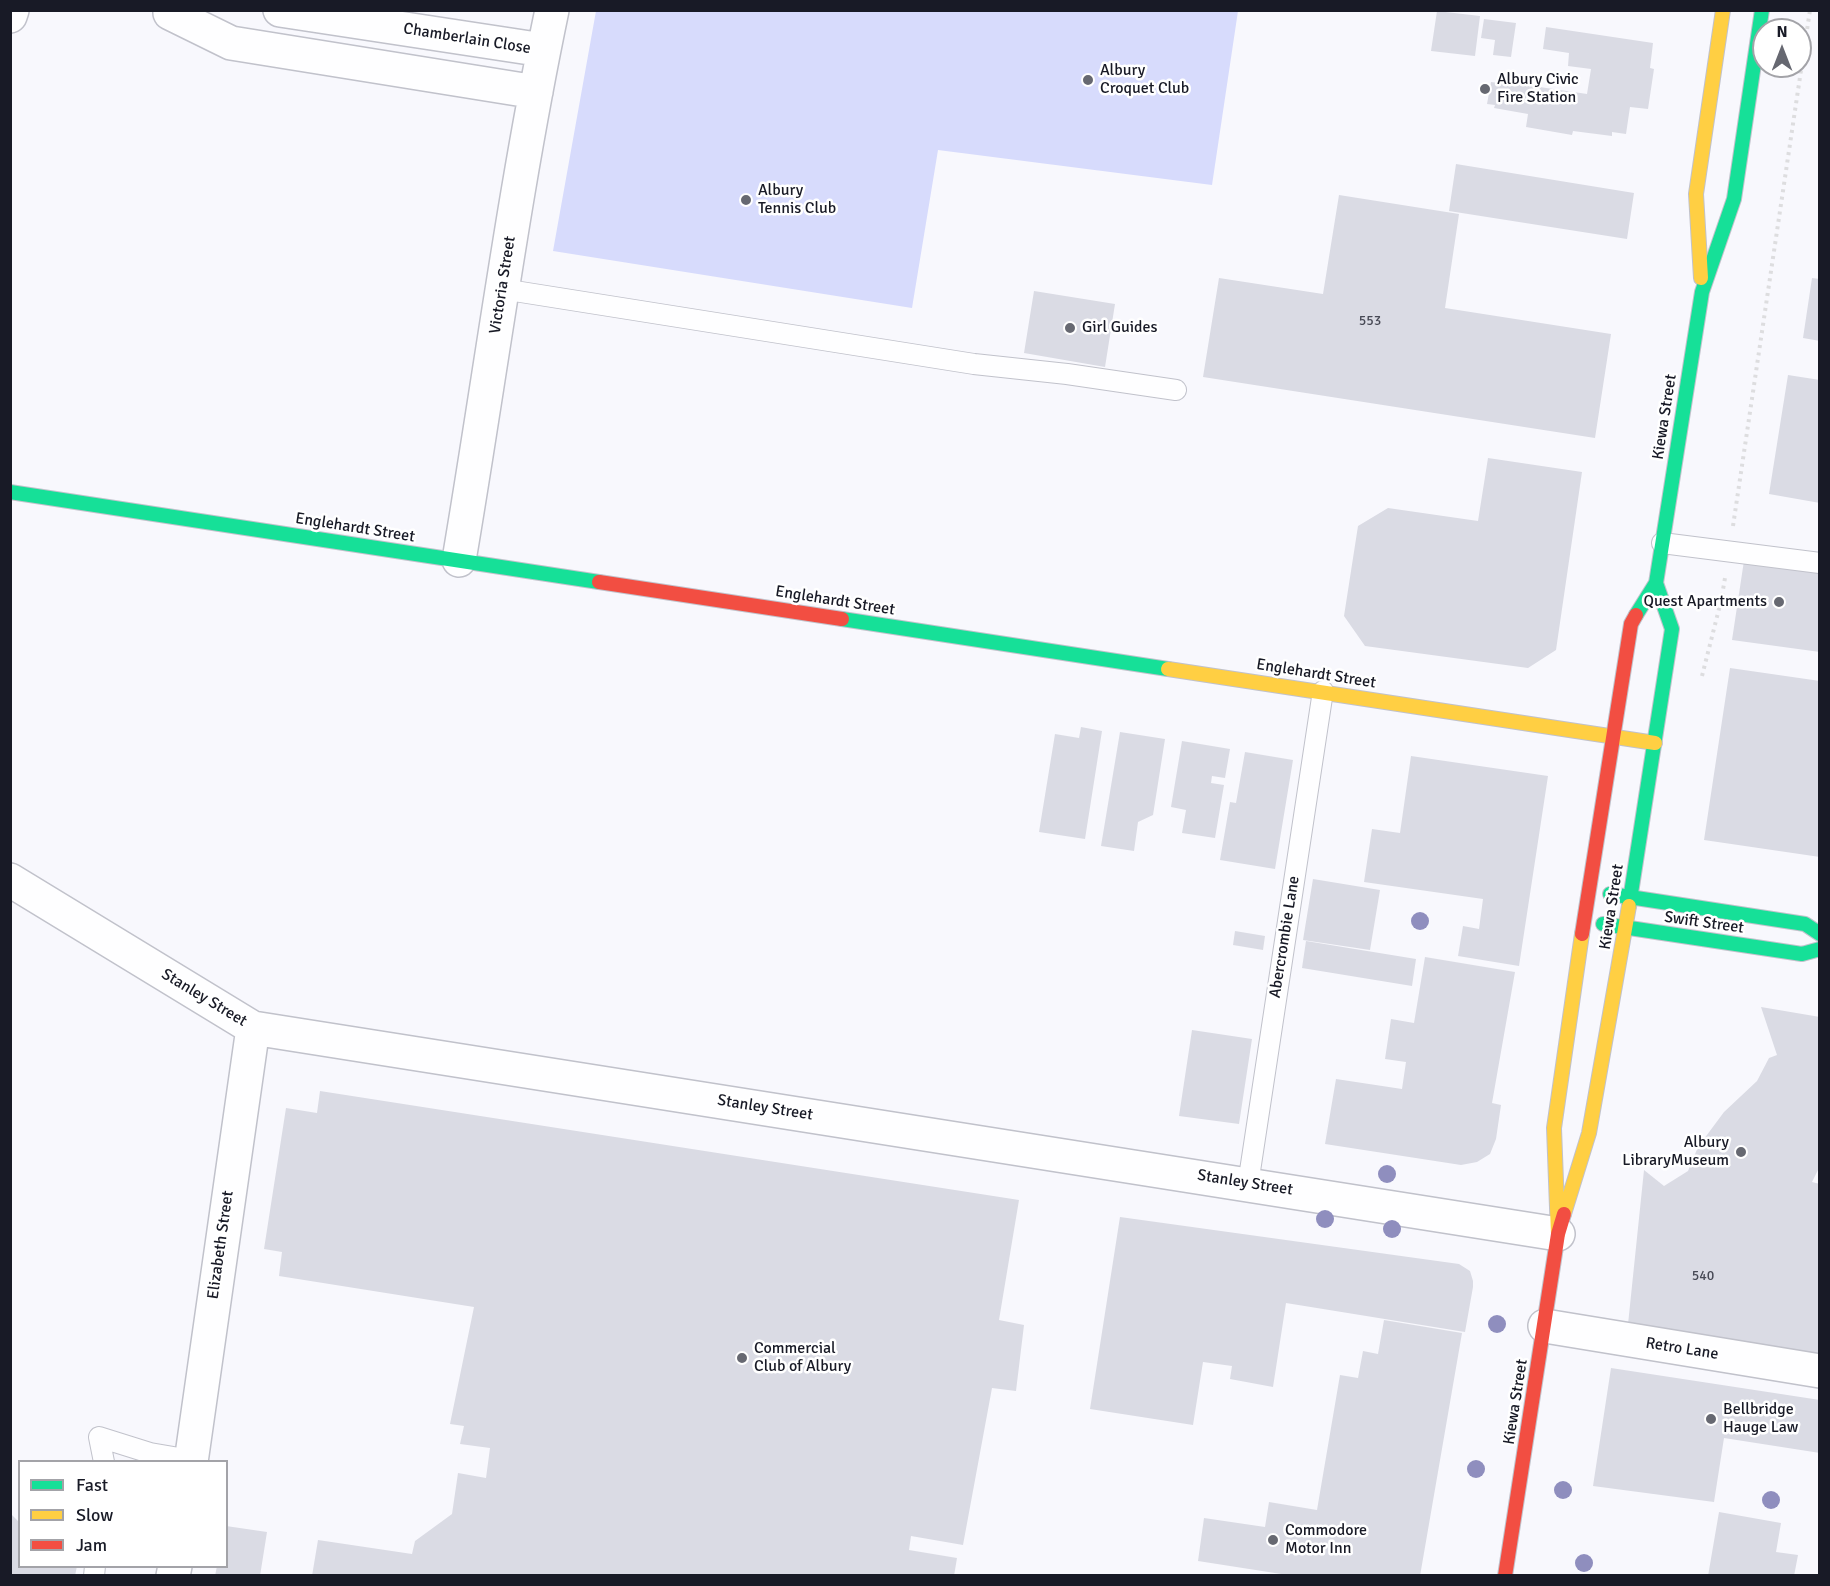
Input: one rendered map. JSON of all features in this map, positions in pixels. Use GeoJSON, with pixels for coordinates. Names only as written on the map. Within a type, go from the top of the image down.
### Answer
{"type":"FeatureCollection","features":[{"type":"Feature","properties":{"kind":"street"},"geometry":{"type":"LineString","coordinates":[[10,16],[12,10]]}},
{"type":"Feature","properties":{"kind":"street","name":"Victoria Street"},"geometry":{"type":"LineString","coordinates":[[459,560],[502,289],[543,50],[552,10]]}},
{"type":"Feature","properties":{"kind":"street","name":"Kiewa Street"},"geometry":{"type":"LineString","coordinates":[[1702,292],[1696,194],[1723,10]]}},
{"type":"Feature","properties":{"kind":"street","name":"Kiewa Street"},"geometry":{"type":"LineString","coordinates":[[1558,1234],[1554,1128],[1612,736],[1631,624],[1656,583],[1702,292],[1734,199],[1762,10]]}},
{"type":"Feature","properties":{"kind":"street"},"geometry":{"type":"LineString","coordinates":[[175,11],[231,43],[536,92]]}},
{"type":"Feature","properties":{"kind":"street","name":"Chamberlain Close"},"geometry":{"type":"LineString","coordinates":[[294,54],[290,12],[543,50]]}},
{"type":"Feature","properties":{"kind":"street","name":"Chamberlain Close"},"geometry":{"type":"LineString","coordinates":[[384,68],[390,27]]}},
{"type":"Feature","properties":{"kind":"street","name":"Englehardt Street"},"geometry":{"type":"LineString","coordinates":[[10,492],[1655,743]]}},
{"type":"Feature","properties":{"kind":"street","name":"Kiewa Street"},"geometry":{"type":"LineString","coordinates":[[1505,1575],[1558,1234],[1589,1133],[1655,743],[1672,629],[1656,583]]}},
{"type":"Feature","properties":{"kind":"street","name":"Stanley Street"},"geometry":{"type":"LineString","coordinates":[[10,880],[253,1028],[1558,1234]]}},
{"type":"Feature","properties":{"kind":"street","name":"Swift Street"},"geometry":{"type":"LineString","coordinates":[[1588,890],[1805,924],[1820,934]]}},
{"type":"Feature","properties":{"kind":"street","name":"Swift Street"},"geometry":{"type":"LineString","coordinates":[[1583,921],[1802,954],[1820,949]]}},
{"type":"Feature","properties":{"kind":"street","name":"Elizabeth Street"},"geometry":{"type":"LineString","coordinates":[[191,1460],[253,1028]]}},
{"type":"Feature","properties":{"kind":"street","name":"Retro Lane"},"geometry":{"type":"LineString","coordinates":[[1545,1326],[1820,1371]]}},
{"type":"Feature","properties":{"kind":"lane"},"geometry":{"type":"LineString","coordinates":[[502,289],[974,364],[1067,374],[1176,390]]}},
{"type":"Feature","properties":{"kind":"lane"},"geometry":{"type":"LineString","coordinates":[[1662,543],[1820,563]]}},
{"type":"Feature","properties":{"kind":"lane","name":"Abercrombie Lane"},"geometry":{"type":"LineString","coordinates":[[1248,1184],[1323,691]]}},
{"type":"Feature","properties":{"kind":"lane"},"geometry":{"type":"LineString","coordinates":[[104,1460],[99,1437],[150,1453],[186,1460]]}},
{"type":"Feature","properties":{"kind":"path"},"geometry":{"type":"LineString","coordinates":[[1701,678],[1721,601],[1810,10]]}},
{"type":"Feature","properties":{"kind":"shaded area","name":"Albury Tennis Club"},"geometry":{"type":"Polygon","coordinates":[[[596,10],[1238,11],[1212,185],[938,150],[912,308],[553,251],[596,10]]]}},
{"type":"Feature","properties":{"kind":"building"},"geometry":{"type":"Polygon","coordinates":[[[1437,11],[1480,16],[1475,56],[1431,51],[1437,11]]]}},
{"type":"Feature","properties":{"kind":"building"},"geometry":{"type":"Polygon","coordinates":[[[1484,19],[1516,23],[1511,57],[1493,55],[1495,40],[1481,38],[1484,19]]]}},
{"type":"Feature","properties":{"kind":"building"},"geometry":{"type":"Polygon","coordinates":[[[1546,27],[1653,43],[1650,68],[1654,69],[1648,109],[1630,107],[1626,134],[1612,132],[1612,136],[1573,131],[1572,135],[1526,127],[1528,114],[1494,108],[1495,105],[1487,104],[1491,82],[1498,83],[1499,81],[1587,94],[1591,69],[1568,66],[1569,53],[1543,49],[1546,27]]]}},
{"type":"Feature","properties":{"kind":"building"},"geometry":{"type":"Polygon","coordinates":[[[1456,164],[1634,193],[1627,239],[1449,211],[1456,164]]]}},
{"type":"Feature","properties":{"kind":"building"},"geometry":{"type":"Polygon","coordinates":[[[1339,195],[1459,214],[1445,308],[1611,334],[1595,438],[1203,377],[1219,278],[1323,294],[1339,195]]]}},
{"type":"Feature","properties":{"kind":"building"},"geometry":{"type":"Polygon","coordinates":[[[1812,278],[1820,279],[1820,341],[1803,338],[1812,278]]]}},
{"type":"Feature","properties":{"kind":"building","name":"Girl Guides"},"geometry":{"type":"Polygon","coordinates":[[[1034,291],[1115,304],[1105,367],[1024,353],[1034,291]]]}},
{"type":"Feature","properties":{"kind":"building"},"geometry":{"type":"Polygon","coordinates":[[[1788,375],[1820,380],[1820,503],[1769,494],[1788,375]]]}},
{"type":"Feature","properties":{"kind":"building"},"geometry":{"type":"Polygon","coordinates":[[[1488,458],[1582,472],[1556,650],[1528,668],[1365,646],[1344,616],[1358,526],[1388,508],[1478,521],[1488,458]]]}},
{"type":"Feature","properties":{"kind":"building","name":"Quest Apartments"},"geometry":{"type":"Polygon","coordinates":[[[1745,554],[1820,565],[1820,652],[1732,640],[1745,554]]]}},
{"type":"Feature","properties":{"kind":"building"},"geometry":{"type":"Polygon","coordinates":[[[1730,668],[1820,681],[1820,857],[1704,840],[1730,668]]]}},
{"type":"Feature","properties":{"kind":"building"},"geometry":{"type":"Polygon","coordinates":[[[1081,727],[1102,731],[1085,839],[1039,832],[1055,734],[1079,738],[1081,727]]]}},
{"type":"Feature","properties":{"kind":"building"},"geometry":{"type":"Polygon","coordinates":[[[1120,732],[1165,739],[1153,815],[1138,822],[1134,851],[1101,846],[1120,732]]]}},
{"type":"Feature","properties":{"kind":"building"},"geometry":{"type":"Polygon","coordinates":[[[1182,741],[1230,749],[1225,778],[1212,776],[1211,783],[1224,785],[1215,838],[1182,833],[1186,810],[1171,807],[1182,741]]]}},
{"type":"Feature","properties":{"kind":"building"},"geometry":{"type":"Polygon","coordinates":[[[1245,752],[1293,760],[1275,869],[1220,860],[1230,802],[1236,803],[1245,752]]]}},
{"type":"Feature","properties":{"kind":"building"},"geometry":{"type":"Polygon","coordinates":[[[1411,756],[1548,776],[1519,966],[1458,956],[1463,926],[1479,929],[1483,899],[1364,882],[1372,829],[1400,833],[1411,756]]]}},
{"type":"Feature","properties":{"kind":"building"},"geometry":{"type":"Polygon","coordinates":[[[1313,879],[1380,890],[1370,950],[1303,940],[1313,879]]]}},
{"type":"Feature","properties":{"kind":"building"},"geometry":{"type":"Polygon","coordinates":[[[1235,931],[1265,936],[1263,950],[1233,945],[1235,931]]]}},
{"type":"Feature","properties":{"kind":"building"},"geometry":{"type":"Polygon","coordinates":[[[1306,941],[1416,959],[1412,986],[1302,968],[1306,941]]]}},
{"type":"Feature","properties":{"kind":"building"},"geometry":{"type":"Polygon","coordinates":[[[1425,957],[1515,972],[1492,1103],[1501,1105],[1496,1139],[1490,1154],[1477,1162],[1461,1165],[1325,1144],[1336,1079],[1402,1089],[1406,1062],[1385,1059],[1391,1019],[1414,1023],[1425,957]]]}},
{"type":"Feature","properties":{"kind":"building"},"geometry":{"type":"Polygon","coordinates":[[[1761,1007],[1820,1017],[1820,1166],[1812,1182],[1820,1184],[1820,1365],[1627,1334],[1644,1170],[1664,1186],[1688,1171],[1698,1147],[1724,1112],[1757,1081],[1769,1058],[1777,1055],[1761,1007]]]}},
{"type":"Feature","properties":{"kind":"building"},"geometry":{"type":"Polygon","coordinates":[[[1192,1030],[1252,1039],[1239,1124],[1179,1116],[1192,1030]]]}},
{"type":"Feature","properties":{"kind":"building","name":"Commercial Club of Albury"},"geometry":{"type":"Polygon","coordinates":[[[320,1091],[1019,1200],[999,1320],[1024,1325],[1016,1391],[992,1388],[963,1545],[911,1536],[909,1550],[957,1558],[954,1576],[312,1576],[318,1540],[412,1554],[415,1541],[452,1514],[458,1473],[486,1478],[490,1448],[460,1444],[464,1426],[450,1424],[474,1307],[279,1276],[282,1252],[264,1249],[286,1108],[317,1113],[320,1091]]]}},
{"type":"Feature","properties":{"kind":"building"},"geometry":{"type":"Polygon","coordinates":[[[1120,1217],[1459,1264],[1470,1271],[1473,1281],[1465,1332],[1286,1303],[1273,1387],[1230,1379],[1232,1366],[1203,1362],[1193,1425],[1090,1409],[1120,1217]]]}},
{"type":"Feature","properties":{"kind":"building"},"geometry":{"type":"Polygon","coordinates":[[[1384,1320],[1462,1333],[1420,1576],[1294,1576],[1198,1561],[1204,1518],[1265,1527],[1269,1502],[1317,1510],[1340,1375],[1358,1378],[1363,1351],[1378,1354],[1384,1320]]]}},
{"type":"Feature","properties":{"kind":"building","name":"Bellbridge Hauge Law"},"geometry":{"type":"Polygon","coordinates":[[[1611,1368],[1820,1400],[1820,1453],[1724,1438],[1714,1502],[1593,1486],[1611,1368]]]}},
{"type":"Feature","properties":{"kind":"building"},"geometry":{"type":"Polygon","coordinates":[[[1719,1512],[1781,1523],[1776,1552],[1798,1555],[1794,1576],[1708,1576],[1719,1512]]]}},
{"type":"Feature","properties":{"kind":"building"},"geometry":{"type":"Polygon","coordinates":[[[10,1513],[18,1521],[18,1568],[77,1568],[75,1576],[10,1576],[10,1513]]]}},
{"type":"Feature","properties":{"kind":"building"},"geometry":{"type":"Polygon","coordinates":[[[228,1526],[267,1532],[260,1576],[215,1576],[217,1568],[228,1568],[228,1526]]]}},
{"type":"Feature","properties":{"kind":"traffic: fast"},"geometry":{"type":"LineString","coordinates":[[1636,615],[1656,583],[1702,292],[1734,199],[1762,10]]}},
{"type":"Feature","properties":{"kind":"traffic: fast"},"geometry":{"type":"LineString","coordinates":[[10,492],[599,582]]}},
{"type":"Feature","properties":{"kind":"traffic: fast"},"geometry":{"type":"LineString","coordinates":[[1629,906],[1672,629],[1656,583]]}},
{"type":"Feature","properties":{"kind":"traffic: fast"},"geometry":{"type":"LineString","coordinates":[[842,619],[1168,669]]}},
{"type":"Feature","properties":{"kind":"traffic: fast"},"geometry":{"type":"LineString","coordinates":[[1610,894],[1805,924],[1820,934]]}},
{"type":"Feature","properties":{"kind":"traffic: fast"},"geometry":{"type":"LineString","coordinates":[[1603,924],[1802,954],[1820,949]]}},
{"type":"Feature","properties":{"kind":"traffic: slow"},"geometry":{"type":"LineString","coordinates":[[1701,278],[1696,194],[1723,10]]}},
{"type":"Feature","properties":{"kind":"traffic: slow"},"geometry":{"type":"LineString","coordinates":[[1168,669],[1655,743]]}},
{"type":"Feature","properties":{"kind":"traffic: slow"},"geometry":{"type":"LineString","coordinates":[[1564,1214],[1589,1133],[1629,906]]}},
{"type":"Feature","properties":{"kind":"traffic: slow"},"geometry":{"type":"LineString","coordinates":[[1558,1234],[1554,1128],[1582,934]]}},
{"type":"Feature","properties":{"kind":"traffic: jam"},"geometry":{"type":"LineString","coordinates":[[599,582],[842,619]]}},
{"type":"Feature","properties":{"kind":"traffic: jam"},"geometry":{"type":"LineString","coordinates":[[1582,934],[1631,624],[1636,615]]}},
{"type":"Feature","properties":{"kind":"traffic: jam"},"geometry":{"type":"LineString","coordinates":[[1505,1576],[1558,1234],[1564,1214]]}},
{"type":"Feature","properties":{"kind":"place","name":"Albury Croquet Club"},"geometry":{"type":"Point","coordinates":[1088,80]}},
{"type":"Feature","properties":{"kind":"place","name":"Albury Civic Fire Station"},"geometry":{"type":"Point","coordinates":[1485,89]}},
{"type":"Feature","properties":{"kind":"place","name":"Albury Tennis Club"},"geometry":{"type":"Point","coordinates":[746,200]}},
{"type":"Feature","properties":{"kind":"place","name":"Girl Guides"},"geometry":{"type":"Point","coordinates":[1070,328]}},
{"type":"Feature","properties":{"kind":"place","name":"Quest Apartments"},"geometry":{"type":"Point","coordinates":[1779,602]}},
{"type":"Feature","properties":{"kind":"place","name":"Albury LibraryMuseum"},"geometry":{"type":"Point","coordinates":[1741,1152]}},
{"type":"Feature","properties":{"kind":"place","name":"Commercial Club of Albury"},"geometry":{"type":"Point","coordinates":[742,1358]}},
{"type":"Feature","properties":{"kind":"place","name":"Bellbridge Hauge Law"},"geometry":{"type":"Point","coordinates":[1711,1419]}},
{"type":"Feature","properties":{"kind":"place","name":"Commodore Motor Inn"},"geometry":{"type":"Point","coordinates":[1273,1540]}}]}
